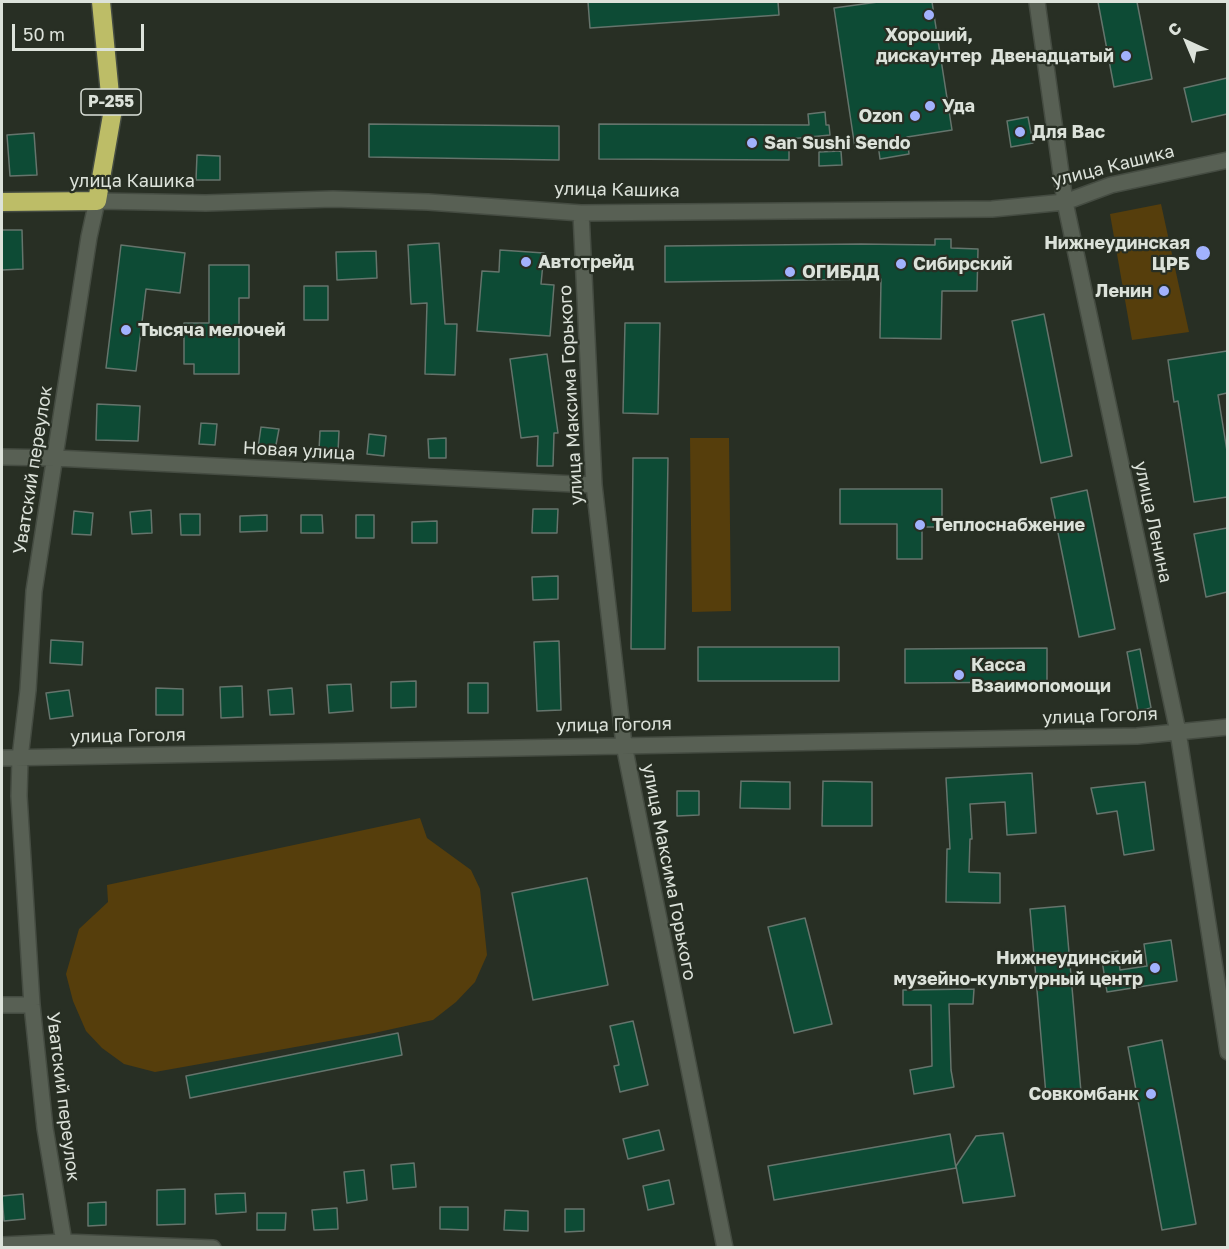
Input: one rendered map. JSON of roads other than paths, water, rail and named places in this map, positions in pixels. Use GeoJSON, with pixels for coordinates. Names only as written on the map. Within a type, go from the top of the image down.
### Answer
{"type":"FeatureCollection","features":[{"type":"Feature","properties":{"kind":"highway","name":"Р-255"},"geometry":{"type":"LineString","coordinates":[[97,201],[112,115],[101,2]]}},
{"type":"Feature","properties":{"kind":"highway","name":"улица Кашика"},"geometry":{"type":"LineString","coordinates":[[2,202],[97,201]]}},
{"type":"Feature","properties":{"kind":"street","name":"улица Ленина"},"geometry":{"type":"LineString","coordinates":[[1037,2],[1065,202],[1178,732],[1227,1052]]}},
{"type":"Feature","properties":{"kind":"street","name":"улица Кашика"},"geometry":{"type":"LineString","coordinates":[[97,201],[206,203],[333,199],[428,202],[581,213],[992,209],[1065,202],[1112,185],[1227,160]]}},
{"type":"Feature","properties":{"kind":"street","name":"Уватский переулок"},"geometry":{"type":"LineString","coordinates":[[64,1245],[45,1128],[32,1005],[19,796],[20,758],[28,690],[34,591],[89,237],[97,201]]}},
{"type":"Feature","properties":{"kind":"street","name":"улица Максима Горького"},"geometry":{"type":"LineString","coordinates":[[581,213],[594,485],[624,745],[725,1248]]}},
{"type":"Feature","properties":{"kind":"street","name":"Новая улица"},"geometry":{"type":"LineString","coordinates":[[2,457],[594,485]]}},
{"type":"Feature","properties":{"kind":"street","name":"улица Гоголя"},"geometry":{"type":"LineString","coordinates":[[2,758],[1137,736],[1227,727]]}},
{"type":"Feature","properties":{"kind":"street"},"geometry":{"type":"LineString","coordinates":[[2,1005],[32,1005]]}},
{"type":"Feature","properties":{"kind":"street"},"geometry":{"type":"LineString","coordinates":[[2,1245],[213,1248]]}},
{"type":"Feature","properties":{"kind":"place","name":"Хороший, дискаунтер"},"geometry":{"type":"Point","coordinates":[929,15]}},
{"type":"Feature","properties":{"kind":"place","name":"Двенадцатый"},"geometry":{"type":"Point","coordinates":[1126,56]}},
{"type":"Feature","properties":{"kind":"place","name":"Уда"},"geometry":{"type":"Point","coordinates":[930,106]}},
{"type":"Feature","properties":{"kind":"place","name":"Ozon"},"geometry":{"type":"Point","coordinates":[915,116]}},
{"type":"Feature","properties":{"kind":"place","name":"Для Вас"},"geometry":{"type":"Point","coordinates":[1020,132]}},
{"type":"Feature","properties":{"kind":"place","name":"San Sushi Sendo"},"geometry":{"type":"Point","coordinates":[752,143]}},
{"type":"Feature","properties":{"kind":"place","name":"Нижнеудинская ЦРБ"},"geometry":{"type":"Point","coordinates":[1203,253]}},
{"type":"Feature","properties":{"kind":"place","name":"Автотрейд"},"geometry":{"type":"Point","coordinates":[526,262]}},
{"type":"Feature","properties":{"kind":"place","name":"Сибирский"},"geometry":{"type":"Point","coordinates":[901,264]}},
{"type":"Feature","properties":{"kind":"place","name":"ОГИБДД"},"geometry":{"type":"Point","coordinates":[790,272]}},
{"type":"Feature","properties":{"kind":"place","name":"Ленин"},"geometry":{"type":"Point","coordinates":[1164,291]}},
{"type":"Feature","properties":{"kind":"place","name":"Тысяча мелочей"},"geometry":{"type":"Point","coordinates":[126,330]}},
{"type":"Feature","properties":{"kind":"place","name":"Теплоснабжение"},"geometry":{"type":"Point","coordinates":[920,525]}},
{"type":"Feature","properties":{"kind":"place","name":"Касса Взаимопомощи"},"geometry":{"type":"Point","coordinates":[959,675]}},
{"type":"Feature","properties":{"kind":"place","name":"Нижнеудинский музейно-культурный центр"},"geometry":{"type":"Point","coordinates":[1155,968]}},
{"type":"Feature","properties":{"kind":"place","name":"Совкомбанк"},"geometry":{"type":"Point","coordinates":[1151,1094]}}]}
